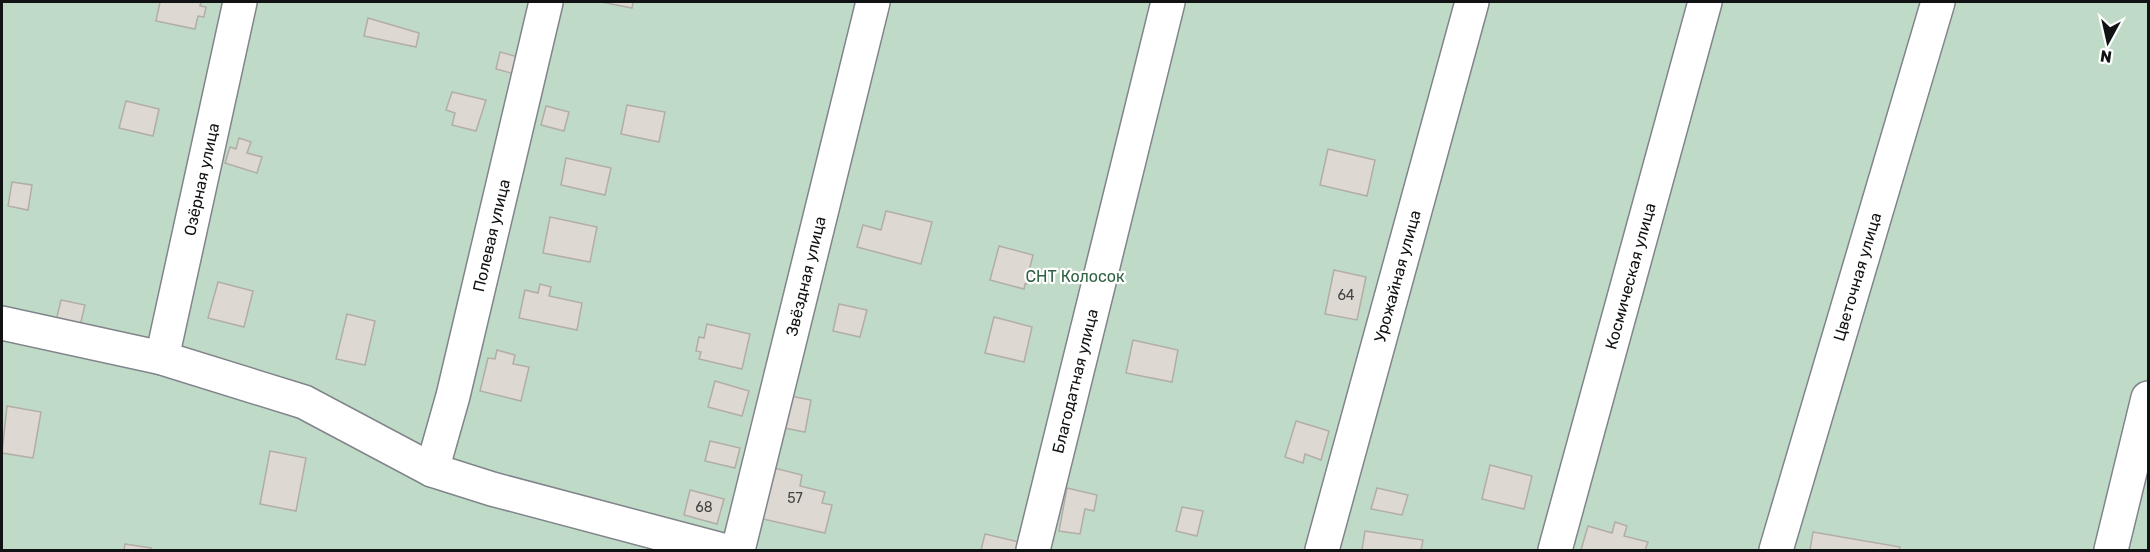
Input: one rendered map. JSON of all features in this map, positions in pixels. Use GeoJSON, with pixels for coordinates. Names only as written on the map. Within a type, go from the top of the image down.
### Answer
{"type":"FeatureCollection","features":[{"type":"Feature","properties":{"kind":"street","name":"Озёрная улица"},"geometry":{"type":"LineString","coordinates":[[162,357],[240,2]]}},
{"type":"Feature","properties":{"kind":"street","name":"Полевая улица"},"geometry":{"type":"LineString","coordinates":[[432,470],[453,396],[546,2]]}},
{"type":"Feature","properties":{"kind":"street","name":"Звёздная улица"},"geometry":{"type":"LineString","coordinates":[[738,550],[873,2]]}},
{"type":"Feature","properties":{"kind":"street","name":"Благодатная улица"},"geometry":{"type":"LineString","coordinates":[[1033,550],[1168,2]]}},
{"type":"Feature","properties":{"kind":"street","name":"Урожайная улица"},"geometry":{"type":"LineString","coordinates":[[1322,550],[1472,2]]}},
{"type":"Feature","properties":{"kind":"street","name":"Космическая улица"},"geometry":{"type":"LineString","coordinates":[[1555,550],[1705,2]]}},
{"type":"Feature","properties":{"kind":"street","name":"Цветочная улица"},"geometry":{"type":"LineString","coordinates":[[1776,550],[1938,2]]}},
{"type":"Feature","properties":{"kind":"street"},"geometry":{"type":"LineString","coordinates":[[2,323],[162,357],[304,402],[432,470],[492,489],[722,550]]}},
{"type":"Feature","properties":{"kind":"street"},"geometry":{"type":"LineString","coordinates":[[2111,550],[2148,398]]}},
{"type":"Feature","properties":{"kind":"green space","name":"СНТ Колосок"},"geometry":{"type":"Polygon","coordinates":[[[2,2],[2148,2],[2148,550],[2,550],[2,2]]]}},
{"type":"Feature","properties":{"kind":"building"},"geometry":{"type":"Polygon","coordinates":[[[160,2],[201,2],[200,6],[206,7],[204,17],[198,16],[195,29],[156,21],[160,2]]]}},
{"type":"Feature","properties":{"kind":"building"},"geometry":{"type":"Polygon","coordinates":[[[601,2],[633,2],[632,8],[601,2]]]}},
{"type":"Feature","properties":{"kind":"building"},"geometry":{"type":"Polygon","coordinates":[[[368,18],[419,33],[416,47],[364,36],[368,18]]]}},
{"type":"Feature","properties":{"kind":"building"},"geometry":{"type":"Polygon","coordinates":[[[500,52],[522,58],[518,75],[496,69],[500,52]]]}},
{"type":"Feature","properties":{"kind":"building"},"geometry":{"type":"Polygon","coordinates":[[[452,92],[486,100],[476,131],[452,125],[455,113],[446,110],[452,92]]]}},
{"type":"Feature","properties":{"kind":"building"},"geometry":{"type":"Polygon","coordinates":[[[126,101],[159,109],[153,136],[119,128],[126,101]]]}},
{"type":"Feature","properties":{"kind":"building"},"geometry":{"type":"Polygon","coordinates":[[[627,105],[665,112],[659,142],[621,134],[627,105]]]}},
{"type":"Feature","properties":{"kind":"building"},"geometry":{"type":"Polygon","coordinates":[[[546,106],[569,112],[564,131],[541,125],[546,106]]]}},
{"type":"Feature","properties":{"kind":"building"},"geometry":{"type":"Polygon","coordinates":[[[239,138],[251,142],[247,153],[262,157],[257,173],[225,163],[230,147],[236,149],[239,138]]]}},
{"type":"Feature","properties":{"kind":"building"},"geometry":{"type":"Polygon","coordinates":[[[1328,149],[1375,160],[1367,196],[1320,185],[1328,149]]]}},
{"type":"Feature","properties":{"kind":"building"},"geometry":{"type":"Polygon","coordinates":[[[566,158],[611,168],[605,195],[561,185],[566,158]]]}},
{"type":"Feature","properties":{"kind":"building"},"geometry":{"type":"Polygon","coordinates":[[[12,182],[32,185],[28,210],[8,206],[12,182]]]}},
{"type":"Feature","properties":{"kind":"building"},"geometry":{"type":"Polygon","coordinates":[[[886,211],[932,222],[921,264],[857,247],[863,225],[881,230],[886,211]]]}},
{"type":"Feature","properties":{"kind":"building"},"geometry":{"type":"Polygon","coordinates":[[[550,217],[597,227],[590,262],[543,253],[550,217]]]}},
{"type":"Feature","properties":{"kind":"building"},"geometry":{"type":"Polygon","coordinates":[[[999,246],[1033,255],[1029,271],[1034,276],[1032,283],[1025,284],[1024,289],[990,280],[999,246]]]}},
{"type":"Feature","properties":{"kind":"building"},"geometry":{"type":"Polygon","coordinates":[[[1334,270],[1366,277],[1357,320],[1325,314],[1334,270]]]}},
{"type":"Feature","properties":{"kind":"building"},"geometry":{"type":"Polygon","coordinates":[[[218,282],[253,291],[244,327],[208,318],[218,282]]]}},
{"type":"Feature","properties":{"kind":"building"},"geometry":{"type":"Polygon","coordinates":[[[540,284],[551,287],[549,296],[582,303],[577,330],[519,318],[525,290],[538,293],[540,284]]]}},
{"type":"Feature","properties":{"kind":"building"},"geometry":{"type":"Polygon","coordinates":[[[61,300],[85,305],[80,326],[56,321],[61,300]]]}},
{"type":"Feature","properties":{"kind":"building"},"geometry":{"type":"Polygon","coordinates":[[[839,304],[867,310],[860,337],[833,331],[839,304]]]}},
{"type":"Feature","properties":{"kind":"building"},"geometry":{"type":"Polygon","coordinates":[[[347,314],[375,321],[365,365],[336,359],[347,314]]]}},
{"type":"Feature","properties":{"kind":"building"},"geometry":{"type":"Polygon","coordinates":[[[994,317],[1032,327],[1024,362],[985,353],[994,317]]]}},
{"type":"Feature","properties":{"kind":"building"},"geometry":{"type":"Polygon","coordinates":[[[707,324],[750,334],[742,369],[699,359],[701,352],[696,351],[699,337],[704,338],[707,324]]]}},
{"type":"Feature","properties":{"kind":"building"},"geometry":{"type":"Polygon","coordinates":[[[1133,340],[1178,350],[1172,382],[1126,373],[1133,340]]]}},
{"type":"Feature","properties":{"kind":"building"},"geometry":{"type":"Polygon","coordinates":[[[497,350],[515,355],[513,364],[529,367],[521,401],[480,391],[488,358],[495,359],[497,350]]]}},
{"type":"Feature","properties":{"kind":"building"},"geometry":{"type":"Polygon","coordinates":[[[715,381],[749,391],[742,416],[708,407],[715,381]]]}},
{"type":"Feature","properties":{"kind":"building"},"geometry":{"type":"Polygon","coordinates":[[[790,396],[811,400],[805,432],[784,428],[790,396]]]}},
{"type":"Feature","properties":{"kind":"building"},"geometry":{"type":"Polygon","coordinates":[[[7,406],[41,412],[33,458],[2,453],[7,406]]]}},
{"type":"Feature","properties":{"kind":"building"},"geometry":{"type":"Polygon","coordinates":[[[1296,421],[1329,431],[1321,460],[1305,454],[1303,463],[1285,457],[1296,421]]]}},
{"type":"Feature","properties":{"kind":"building"},"geometry":{"type":"Polygon","coordinates":[[[710,441],[740,448],[735,468],[705,461],[710,441]]]}},
{"type":"Feature","properties":{"kind":"building"},"geometry":{"type":"Polygon","coordinates":[[[270,451],[306,458],[296,511],[260,504],[270,451]]]}},
{"type":"Feature","properties":{"kind":"building"},"geometry":{"type":"Polygon","coordinates":[[[1490,465],[1532,476],[1524,509],[1482,499],[1490,465]]]}},
{"type":"Feature","properties":{"kind":"building"},"geometry":{"type":"Polygon","coordinates":[[[774,468],[802,475],[800,486],[825,492],[822,503],[832,505],[825,533],[763,519],[774,468]]]}},
{"type":"Feature","properties":{"kind":"building"},"geometry":{"type":"Polygon","coordinates":[[[1067,488],[1097,495],[1094,511],[1085,509],[1080,534],[1059,531],[1067,488]]]}},
{"type":"Feature","properties":{"kind":"building"},"geometry":{"type":"Polygon","coordinates":[[[1377,488],[1408,495],[1402,515],[1371,509],[1377,488]]]}},
{"type":"Feature","properties":{"kind":"building"},"geometry":{"type":"Polygon","coordinates":[[[690,490],[724,499],[717,524],[684,515],[690,490]]]}},
{"type":"Feature","properties":{"kind":"building"},"geometry":{"type":"Polygon","coordinates":[[[1182,507],[1203,511],[1197,536],[1176,531],[1182,507]]]}},
{"type":"Feature","properties":{"kind":"building"},"geometry":{"type":"Polygon","coordinates":[[[1615,522],[1627,526],[1624,536],[1648,542],[1645,550],[1581,550],[1588,526],[1612,533],[1615,522]]]}},
{"type":"Feature","properties":{"kind":"building"},"geometry":{"type":"Polygon","coordinates":[[[1365,531],[1423,540],[1421,550],[1362,550],[1365,531]]]}},
{"type":"Feature","properties":{"kind":"building"},"geometry":{"type":"Polygon","coordinates":[[[1813,532],[1900,547],[1899,550],[1810,550],[1813,532]]]}},
{"type":"Feature","properties":{"kind":"building"},"geometry":{"type":"Polygon","coordinates":[[[985,534],[1019,542],[1017,550],[981,550],[985,534]]]}},
{"type":"Feature","properties":{"kind":"building"},"geometry":{"type":"Polygon","coordinates":[[[125,544],[151,548],[151,550],[124,550],[125,544]]]}}]}
